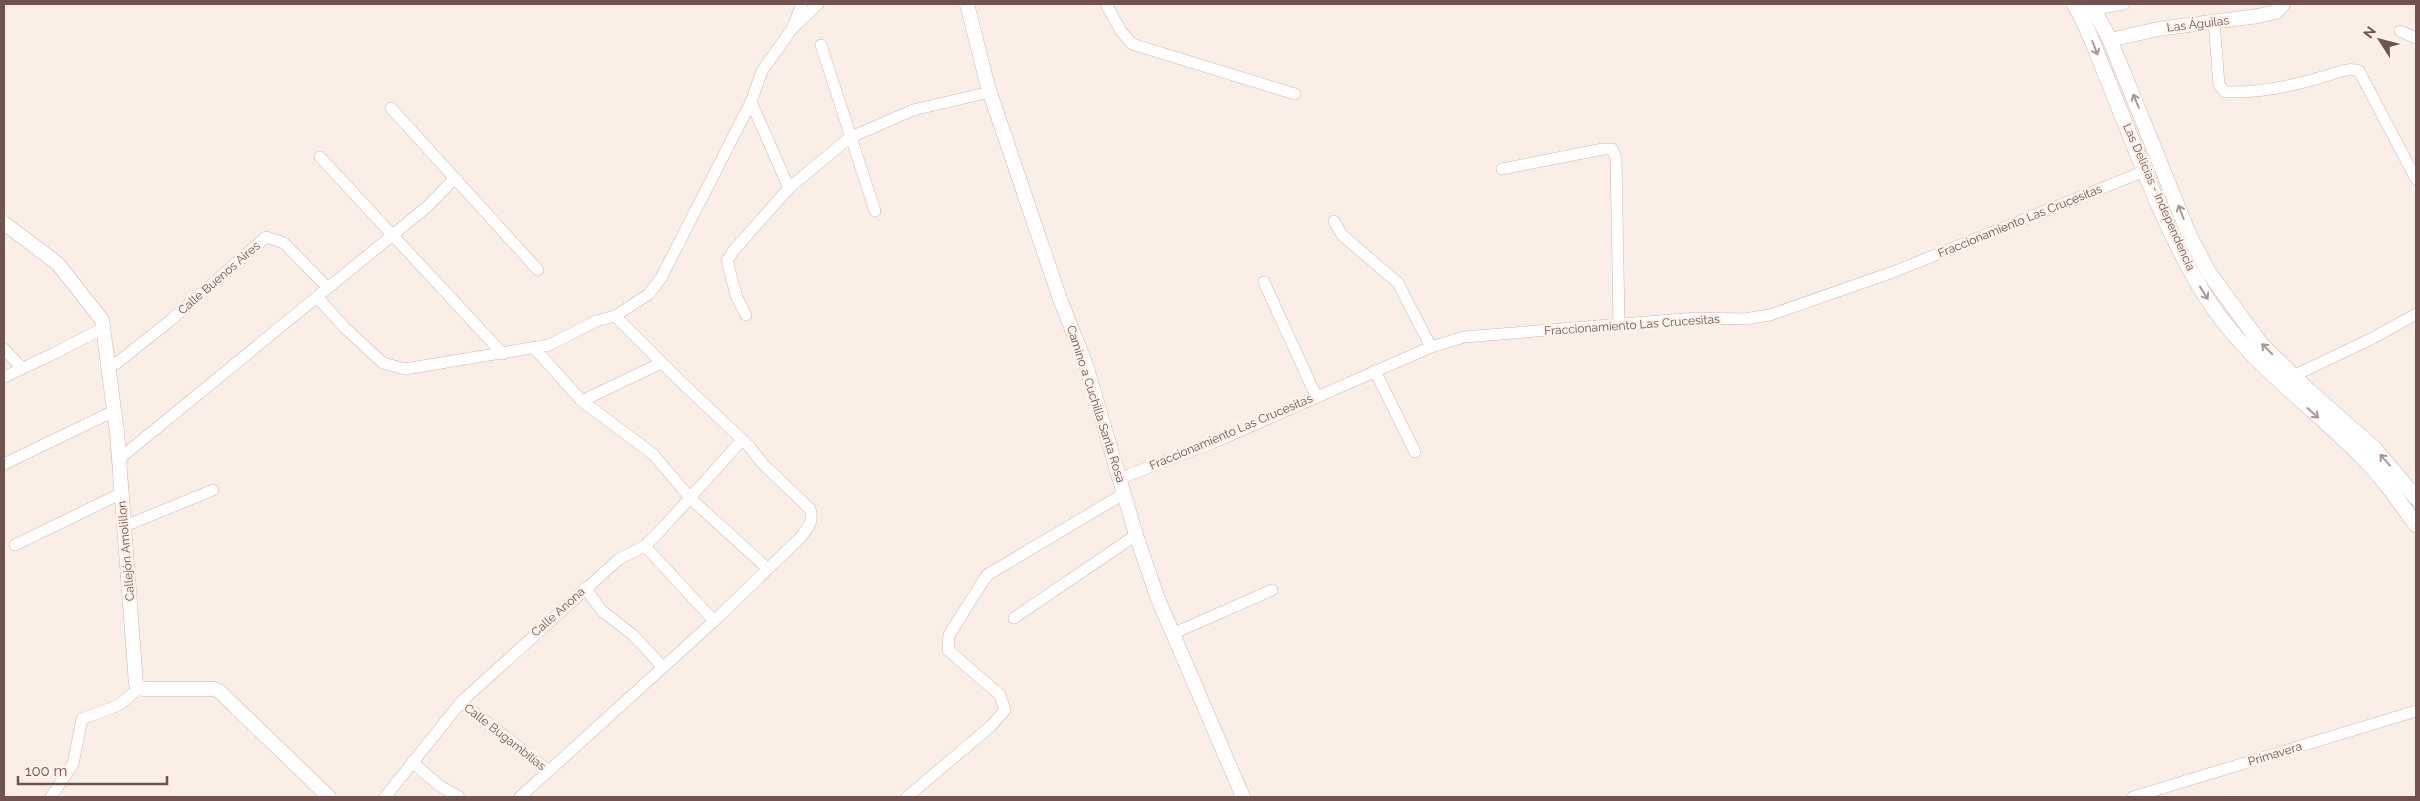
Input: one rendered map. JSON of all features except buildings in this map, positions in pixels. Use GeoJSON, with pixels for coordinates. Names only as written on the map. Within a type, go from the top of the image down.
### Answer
{"type":"FeatureCollection","features":[{"type":"Feature","properties":{"kind":"main road","name":"Las Delicias - Independencia"},"geometry":{"type":"LineString","coordinates":[[2074,4],[2088,32],[2182,255],[2204,294],[2228,328],[2278,381],[2362,457],[2416,524]]}},
{"type":"Feature","properties":{"kind":"main road","name":"Las Delicias - Independencia"},"geometry":{"type":"LineString","coordinates":[[2092,6],[2110,40],[2190,237],[2210,273],[2261,344],[2293,376],[2375,449],[2416,498]]}},
{"type":"Feature","properties":{"kind":"main road"},"geometry":{"type":"LineString","coordinates":[[2129,132],[2146,127]]}},
{"type":"Feature","properties":{"kind":"street"},"geometry":{"type":"LineString","coordinates":[[792,29],[802,4]]}},
{"type":"Feature","properties":{"kind":"street"},"geometry":{"type":"LineString","coordinates":[[317,296],[345,328],[383,363],[405,369],[535,349],[562,339],[596,322],[615,316],[649,294],[661,278],[751,102],[762,71],[792,29],[818,4]]}},
{"type":"Feature","properties":{"kind":"street","name":"Camino a Cuchilla Santa Rosa"},"geometry":{"type":"LineString","coordinates":[[967,4],[990,92],[1060,299],[1086,365],[1121,478],[1136,535],[1172,634],[1244,797]]}},
{"type":"Feature","properties":{"kind":"street"},"geometry":{"type":"LineString","coordinates":[[1106,4],[1121,31],[1132,44],[1295,94]]}},
{"type":"Feature","properties":{"kind":"street"},"geometry":{"type":"LineString","coordinates":[[2092,6],[2124,4]]}},
{"type":"Feature","properties":{"kind":"street","name":"Las Águilas"},"geometry":{"type":"LineString","coordinates":[[2110,40],[2158,29],[2258,16],[2276,12],[2283,4]]}},
{"type":"Feature","properties":{"kind":"street"},"geometry":{"type":"LineString","coordinates":[[2214,21],[2219,85],[2225,92],[2250,92],[2289,87],[2347,69],[2359,71],[2416,179]]}},
{"type":"Feature","properties":{"kind":"street"},"geometry":{"type":"LineString","coordinates":[[2400,31],[2416,38]]}},
{"type":"Feature","properties":{"kind":"street"},"geometry":{"type":"LineString","coordinates":[[821,45],[849,138],[875,211]]}},
{"type":"Feature","properties":{"kind":"street"},"geometry":{"type":"LineString","coordinates":[[746,315],[737,298],[727,261],[734,250],[789,188],[849,138],[913,110],[990,92]]}},
{"type":"Feature","properties":{"kind":"street"},"geometry":{"type":"LineString","coordinates":[[751,102],[789,188]]}},
{"type":"Feature","properties":{"kind":"street"},"geometry":{"type":"LineString","coordinates":[[391,108],[538,270]]}},
{"type":"Feature","properties":{"kind":"street"},"geometry":{"type":"LineString","coordinates":[[1502,169],[1603,149],[1612,149],[1616,158],[1619,324]]}},
{"type":"Feature","properties":{"kind":"street"},"geometry":{"type":"LineString","coordinates":[[320,157],[503,354]]}},
{"type":"Feature","properties":{"kind":"street","name":"Fraccionamiento Las Crucesitas"},"geometry":{"type":"LineString","coordinates":[[1121,478],[1217,440],[1431,347],[1464,337],[1696,318],[1745,318],[1770,315],[1893,272],[2145,171]]}},
{"type":"Feature","properties":{"kind":"street"},"geometry":{"type":"LineString","coordinates":[[119,459],[428,206],[451,182],[457,180]]}},
{"type":"Feature","properties":{"kind":"street"},"geometry":{"type":"LineString","coordinates":[[1334,221],[1342,235],[1398,283],[1431,347]]}},
{"type":"Feature","properties":{"kind":"street","name":"Callejón Amolillon"},"geometry":{"type":"LineString","coordinates":[[4,223],[58,264],[98,312],[103,328],[119,459],[136,684],[139,688]]}},
{"type":"Feature","properties":{"kind":"street","name":"Calle Buenos Aires"},"geometry":{"type":"LineString","coordinates":[[109,370],[171,320],[266,237],[284,243],[328,288]]}},
{"type":"Feature","properties":{"kind":"street"},"geometry":{"type":"LineString","coordinates":[[1264,282],[1316,396]]}},
{"type":"Feature","properties":{"kind":"street"},"geometry":{"type":"LineString","coordinates":[[2293,376],[2373,338],[2416,314]]}},
{"type":"Feature","properties":{"kind":"street"},"geometry":{"type":"LineString","coordinates":[[520,797],[714,621],[800,538],[813,517],[810,509],[615,316]]}},
{"type":"Feature","properties":{"kind":"street"},"geometry":{"type":"LineString","coordinates":[[4,376],[55,354],[103,328]]}},
{"type":"Feature","properties":{"kind":"street"},"geometry":{"type":"LineString","coordinates":[[4,349],[22,368]]}},
{"type":"Feature","properties":{"kind":"street"},"geometry":{"type":"LineString","coordinates":[[535,349],[582,401],[653,454],[691,498],[767,568]]}},
{"type":"Feature","properties":{"kind":"street"},"geometry":{"type":"LineString","coordinates":[[582,401],[661,363]]}},
{"type":"Feature","properties":{"kind":"street"},"geometry":{"type":"LineString","coordinates":[[1375,371],[1415,452]]}},
{"type":"Feature","properties":{"kind":"street"},"geometry":{"type":"LineString","coordinates":[[4,464],[114,411]]}},
{"type":"Feature","properties":{"kind":"street","name":"Calle Anona"},"geometry":{"type":"LineString","coordinates":[[385,797],[461,702],[619,559],[645,546],[691,498],[742,440]]}},
{"type":"Feature","properties":{"kind":"street"},"geometry":{"type":"LineString","coordinates":[[125,526],[213,490]]}},
{"type":"Feature","properties":{"kind":"street"},"geometry":{"type":"LineString","coordinates":[[15,545],[122,493]]}},
{"type":"Feature","properties":{"kind":"street"},"geometry":{"type":"LineString","coordinates":[[907,797],[991,726],[1005,710],[1000,695],[948,650],[949,635],[987,575],[1125,493]]}},
{"type":"Feature","properties":{"kind":"street"},"geometry":{"type":"LineString","coordinates":[[1014,618],[1136,535]]}},
{"type":"Feature","properties":{"kind":"street"},"geometry":{"type":"LineString","coordinates":[[645,546],[714,621]]}},
{"type":"Feature","properties":{"kind":"street"},"geometry":{"type":"LineString","coordinates":[[585,588],[602,611],[633,635],[662,667]]}},
{"type":"Feature","properties":{"kind":"street"},"geometry":{"type":"LineString","coordinates":[[1172,634],[1272,590]]}},
{"type":"Feature","properties":{"kind":"street"},"geometry":{"type":"LineString","coordinates":[[51,797],[73,764],[82,720],[119,705],[139,688],[219,691],[329,797]]}},
{"type":"Feature","properties":{"kind":"street","name":"Calle Bugambilias"},"geometry":{"type":"LineString","coordinates":[[461,702],[549,771]]}},
{"type":"Feature","properties":{"kind":"street","name":"Primavera"},"geometry":{"type":"LineString","coordinates":[[2134,797],[2416,711]]}},
{"type":"Feature","properties":{"kind":"street"},"geometry":{"type":"LineString","coordinates":[[412,762],[440,786],[460,797]]}}]}
